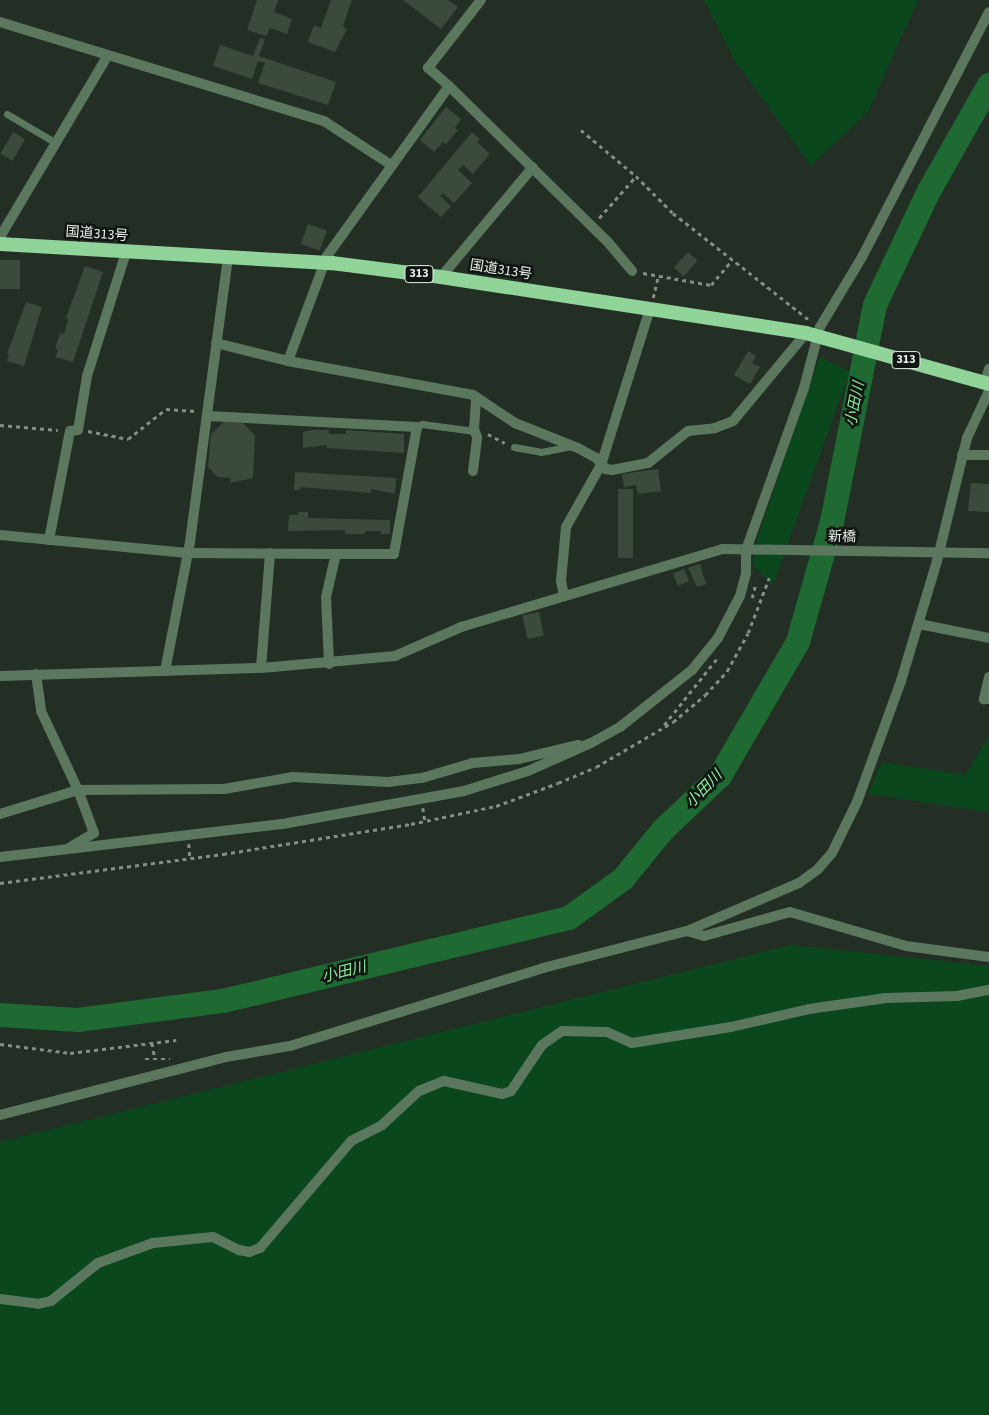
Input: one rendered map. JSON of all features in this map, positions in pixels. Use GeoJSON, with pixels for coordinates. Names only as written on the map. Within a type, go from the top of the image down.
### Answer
{"type":"FeatureCollection","features":[{"type":"Feature","properties":{"kind":"highway","name":"国道313号"},"geometry":{"type":"LineString","coordinates":[[0,244],[324,263],[442,277],[811,334],[986,381]]}},
{"type":"Feature","properties":{"kind":"street"},"geometry":{"type":"LineString","coordinates":[[481,0],[428,68],[533,167],[591,225],[632,272]]}},
{"type":"Feature","properties":{"kind":"street"},"geometry":{"type":"LineString","coordinates":[[216,343],[288,361],[476,397],[515,423],[572,446],[596,458],[601,465],[612,470],[639,466],[657,458],[688,431],[715,428],[733,421],[811,334],[862,257],[989,12]]}},
{"type":"Feature","properties":{"kind":"street"},"geometry":{"type":"LineString","coordinates":[[0,22],[106,57],[324,121],[391,165]]}},
{"type":"Feature","properties":{"kind":"street"},"geometry":{"type":"LineString","coordinates":[[0,238],[106,57]]}},
{"type":"Feature","properties":{"kind":"street"},"geometry":{"type":"LineString","coordinates":[[288,361],[324,263],[391,165],[449,86]]}},
{"type":"Feature","properties":{"kind":"street"},"geometry":{"type":"LineString","coordinates":[[442,277],[533,167]]}},
{"type":"Feature","properties":{"kind":"street"},"geometry":{"type":"LineString","coordinates":[[48,540],[88,376],[126,252]]}},
{"type":"Feature","properties":{"kind":"street"},"geometry":{"type":"LineString","coordinates":[[165,671],[187,553],[228,258]]}},
{"type":"Feature","properties":{"kind":"street"},"geometry":{"type":"LineString","coordinates":[[564,596],[561,581],[566,527],[601,465],[650,309]]}},
{"type":"Feature","properties":{"kind":"street"},"geometry":{"type":"LineString","coordinates":[[0,857],[379,809],[464,791],[528,770],[591,743],[620,727],[692,670],[713,645],[740,596],[750,549],[801,397],[811,334]]}},
{"type":"Feature","properties":{"kind":"street"},"geometry":{"type":"LineString","coordinates":[[0,1115],[226,1057],[290,1046],[543,968],[687,931],[799,883],[818,869],[832,853],[857,802],[919,624],[933,552],[986,381]]}},
{"type":"Feature","properties":{"kind":"street"},"geometry":{"type":"LineString","coordinates":[[474,471],[479,432],[476,397]]}},
{"type":"Feature","properties":{"kind":"street"},"geometry":{"type":"LineString","coordinates":[[0,535],[187,553],[394,554],[417,427],[205,414]]}},
{"type":"Feature","properties":{"kind":"street"},"geometry":{"type":"LineString","coordinates":[[962,455],[989,455]]}},
{"type":"Feature","properties":{"kind":"street","name":"新橋"},"geometry":{"type":"LineString","coordinates":[[0,676],[261,668],[329,664],[395,656],[461,627],[724,549],[989,553]]}},
{"type":"Feature","properties":{"kind":"street"},"geometry":{"type":"LineString","coordinates":[[261,668],[270,553]]}},
{"type":"Feature","properties":{"kind":"street"},"geometry":{"type":"LineString","coordinates":[[329,664],[326,597],[336,554]]}},
{"type":"Feature","properties":{"kind":"street"},"geometry":{"type":"LineString","coordinates":[[919,624],[989,638]]}},
{"type":"Feature","properties":{"kind":"street"},"geometry":{"type":"LineString","coordinates":[[36,674],[41,711],[78,790],[94,833],[67,850]]}},
{"type":"Feature","properties":{"kind":"street"},"geometry":{"type":"LineString","coordinates":[[989,677],[984,699],[989,700]]}},
{"type":"Feature","properties":{"kind":"street"},"geometry":{"type":"LineString","coordinates":[[0,814],[78,790],[224,789],[293,777],[388,782],[422,778],[473,762],[519,759],[555,748],[591,743]]}},
{"type":"Feature","properties":{"kind":"street"},"geometry":{"type":"LineString","coordinates":[[687,931],[704,936],[790,912],[906,946],[989,957]]}},
{"type":"Feature","properties":{"kind":"street"},"geometry":{"type":"LineString","coordinates":[[0,1299],[38,1304],[51,1300],[98,1263],[153,1243],[213,1236],[239,1250],[249,1252],[260,1248],[351,1141],[382,1125],[419,1091],[444,1081],[502,1094],[511,1091],[542,1045],[562,1030],[607,1032],[632,1042],[731,1027],[809,1009],[886,998],[957,996],[989,990]]}},
{"type":"Feature","properties":{"kind":"lane"},"geometry":{"type":"LineString","coordinates":[[7,114],[56,143]]}},
{"type":"Feature","properties":{"kind":"lane"},"geometry":{"type":"LineString","coordinates":[[417,427],[422,424],[479,432]]}},
{"type":"Feature","properties":{"kind":"lane"},"geometry":{"type":"LineString","coordinates":[[514,447],[541,452],[572,446]]}},
{"type":"Feature","properties":{"kind":"path"},"geometry":{"type":"LineString","coordinates":[[580,130],[636,176],[673,213],[731,261],[809,320],[811,334]]}},
{"type":"Feature","properties":{"kind":"path"},"geometry":{"type":"LineString","coordinates":[[591,225],[636,176]]}},
{"type":"Feature","properties":{"kind":"path"},"geometry":{"type":"LineString","coordinates":[[632,272],[710,285],[731,261]]}},
{"type":"Feature","properties":{"kind":"path"},"geometry":{"type":"LineString","coordinates":[[650,309],[658,276]]}},
{"type":"Feature","properties":{"kind":"path"},"geometry":{"type":"LineString","coordinates":[[0,425],[74,430],[128,439],[166,409],[205,414]]}},
{"type":"Feature","properties":{"kind":"path"},"geometry":{"type":"LineString","coordinates":[[479,432],[514,447]]}},
{"type":"Feature","properties":{"kind":"path"},"geometry":{"type":"LineString","coordinates":[[189,852],[190,858]]}},
{"type":"Feature","properties":{"kind":"path"},"geometry":{"type":"LineString","coordinates":[[0,1044],[70,1053],[176,1040]]}},
{"type":"Feature","properties":{"kind":"path"},"geometry":{"type":"LineString","coordinates":[[152,1044],[155,1059]]}},
{"type":"Feature","properties":{"kind":"green space"},"geometry":{"type":"Polygon","coordinates":[[[704,0],[918,0],[868,112],[811,166],[735,61],[704,0]]]}},
{"type":"Feature","properties":{"kind":"green space"},"geometry":{"type":"Polygon","coordinates":[[[820,357],[850,372],[773,585],[753,565],[757,539],[820,357]]]}},
{"type":"Feature","properties":{"kind":"green space"},"geometry":{"type":"Polygon","coordinates":[[[989,736],[989,812],[868,794],[882,762],[965,775],[989,736]]]}},
{"type":"Feature","properties":{"kind":"green space"},"geometry":{"type":"Polygon","coordinates":[[[791,945],[989,966],[989,1415],[0,1415],[0,1142],[791,945]]]}},
{"type":"Feature","properties":{"kind":"building"},"geometry":{"type":"Polygon","coordinates":[[[257,0],[278,0],[274,12],[292,19],[287,34],[270,28],[266,36],[247,30],[257,0]]]}},
{"type":"Feature","properties":{"kind":"building"},"geometry":{"type":"Polygon","coordinates":[[[331,0],[352,0],[343,26],[347,29],[335,52],[308,42],[314,25],[321,28],[331,0]]]}},
{"type":"Feature","properties":{"kind":"building"},"geometry":{"type":"Polygon","coordinates":[[[403,0],[448,0],[458,7],[441,29],[403,0]]]}},
{"type":"Feature","properties":{"kind":"building"},"geometry":{"type":"Polygon","coordinates":[[[260,38],[265,39],[259,56],[336,82],[328,105],[258,83],[265,63],[258,61],[252,79],[213,66],[220,45],[253,56],[260,38]]]}},
{"type":"Feature","properties":{"kind":"building"},"geometry":{"type":"Polygon","coordinates":[[[446,107],[461,119],[455,128],[458,130],[446,144],[443,142],[434,152],[420,140],[446,107]]]}},
{"type":"Feature","properties":{"kind":"building"},"geometry":{"type":"Polygon","coordinates":[[[13,132],[25,139],[13,161],[0,154],[13,132]]]}},
{"type":"Feature","properties":{"kind":"building"},"geometry":{"type":"Polygon","coordinates":[[[472,132],[480,139],[477,142],[490,154],[473,174],[463,165],[458,170],[472,183],[454,203],[443,193],[440,196],[451,206],[441,217],[418,197],[472,132]]]}},
{"type":"Feature","properties":{"kind":"building"},"geometry":{"type":"Polygon","coordinates":[[[308,224],[327,231],[320,251],[301,244],[308,224]]]}},
{"type":"Feature","properties":{"kind":"building"},"geometry":{"type":"Polygon","coordinates":[[[688,252],[698,261],[684,276],[674,268],[688,252]]]}},
{"type":"Feature","properties":{"kind":"building"},"geometry":{"type":"Polygon","coordinates":[[[0,260],[20,260],[20,289],[0,289],[0,260]]]}},
{"type":"Feature","properties":{"kind":"building"},"geometry":{"type":"Polygon","coordinates":[[[85,266],[103,272],[73,362],[55,357],[58,350],[55,349],[60,333],[64,334],[68,319],[66,318],[85,266]]]}},
{"type":"Feature","properties":{"kind":"building"},"geometry":{"type":"Polygon","coordinates":[[[26,302],[42,307],[24,366],[7,361],[9,354],[7,354],[26,302]]]}},
{"type":"Feature","properties":{"kind":"building"},"geometry":{"type":"Polygon","coordinates":[[[748,351],[756,356],[752,363],[760,367],[750,384],[734,375],[748,351]]]}},
{"type":"Feature","properties":{"kind":"building"},"geometry":{"type":"Polygon","coordinates":[[[224,422],[243,423],[255,435],[253,478],[230,483],[231,478],[218,477],[208,467],[211,434],[224,422]]]}},
{"type":"Feature","properties":{"kind":"building"},"geometry":{"type":"Polygon","coordinates":[[[329,430],[329,434],[346,434],[346,430],[404,434],[404,453],[327,448],[327,445],[303,448],[303,432],[329,430]]]}},
{"type":"Feature","properties":{"kind":"building"},"geometry":{"type":"Polygon","coordinates":[[[658,469],[661,491],[638,494],[636,485],[624,487],[622,474],[658,469]]]}},
{"type":"Feature","properties":{"kind":"building"},"geometry":{"type":"Polygon","coordinates":[[[295,472],[396,478],[395,494],[371,489],[371,493],[300,487],[300,490],[294,490],[295,472]]]}},
{"type":"Feature","properties":{"kind":"building"},"geometry":{"type":"Polygon","coordinates":[[[971,483],[989,484],[989,512],[968,511],[971,483]]]}},
{"type":"Feature","properties":{"kind":"building"},"geometry":{"type":"Polygon","coordinates":[[[618,489],[633,489],[633,558],[618,558],[618,489]]]}},
{"type":"Feature","properties":{"kind":"building"},"geometry":{"type":"Polygon","coordinates":[[[298,512],[308,512],[308,518],[390,520],[390,534],[381,534],[381,531],[365,531],[365,534],[345,534],[345,530],[288,531],[289,515],[298,515],[298,512]]]}},
{"type":"Feature","properties":{"kind":"building"},"geometry":{"type":"Polygon","coordinates":[[[700,564],[706,584],[697,587],[688,568],[700,564]]]}},
{"type":"Feature","properties":{"kind":"building"},"geometry":{"type":"Polygon","coordinates":[[[684,569],[689,581],[678,586],[673,574],[684,569]]]}},
{"type":"Feature","properties":{"kind":"building"},"geometry":{"type":"Polygon","coordinates":[[[539,612],[544,635],[527,639],[522,616],[539,612]]]}},
{"type":"Feature","properties":{"kind":"waterway","name":"小田川"},"geometry":{"type":"LineString","coordinates":[[0,1015],[78,1020],[223,1001],[569,918],[623,879],[663,830],[720,776],[798,642],[832,522],[875,305],[929,191],[989,85]]}}]}
